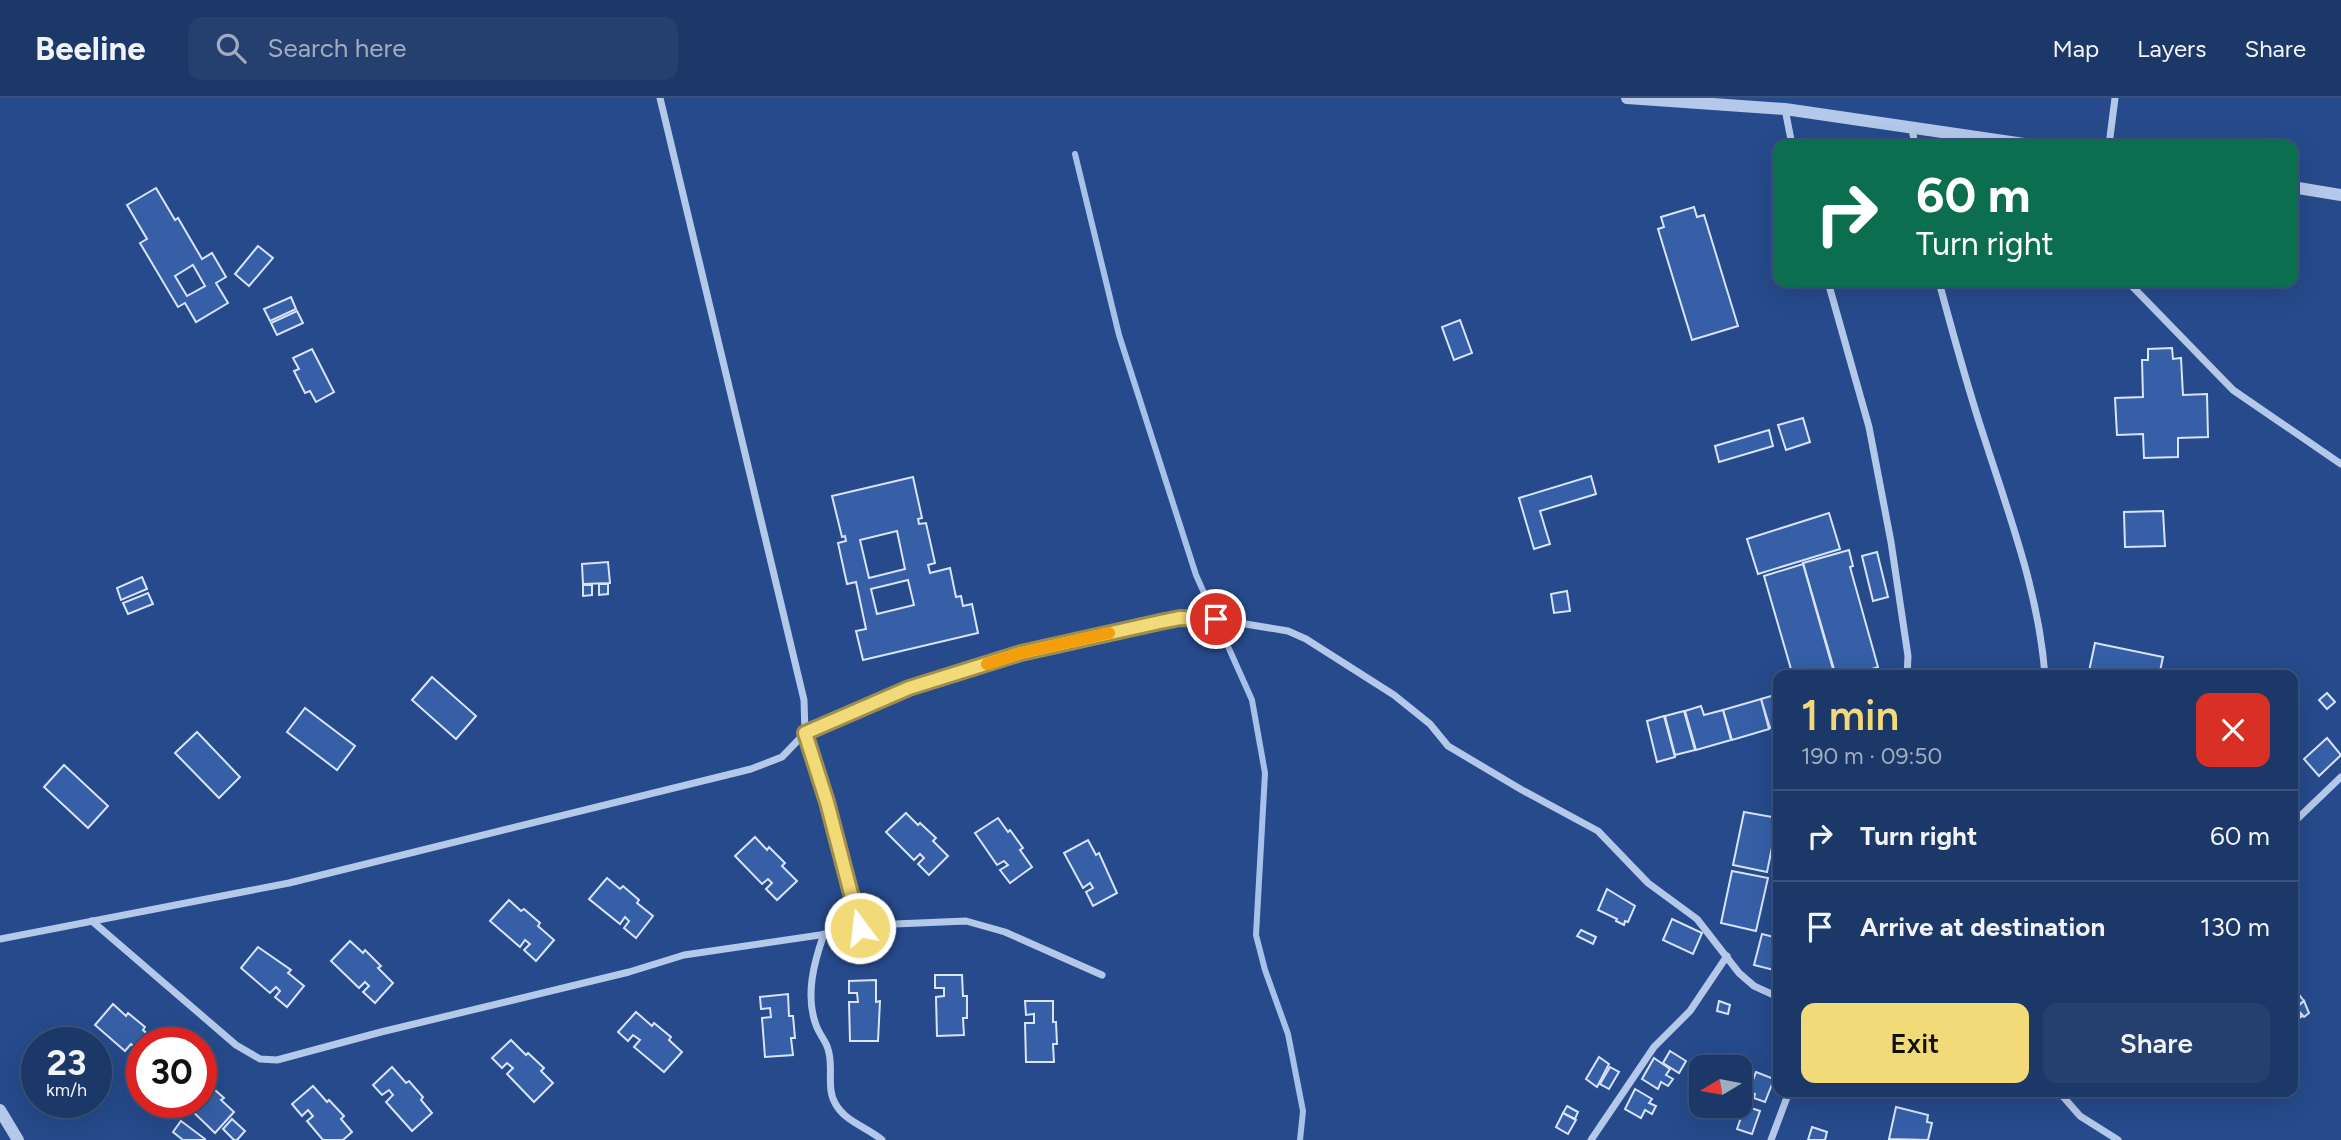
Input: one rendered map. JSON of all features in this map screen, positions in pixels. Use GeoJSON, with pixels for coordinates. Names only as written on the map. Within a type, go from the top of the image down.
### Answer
{"type":"FeatureCollection","features":[{"type":"Feature","properties":{"kind":"street"},"geometry":{"type":"LineString","coordinates":[[660,98],[804,700],[805,733],[827,802],[860,928]]}},
{"type":"Feature","properties":{"kind":"street"},"geometry":{"type":"LineString","coordinates":[[1626,98],[1785,109],[1981,140]]}},
{"type":"Feature","properties":{"kind":"street"},"geometry":{"type":"LineString","coordinates":[[2110,140],[2115,98]]}},
{"type":"Feature","properties":{"kind":"street"},"geometry":{"type":"LineString","coordinates":[[1785,109],[1791,140]]}},
{"type":"Feature","properties":{"kind":"street"},"geometry":{"type":"LineString","coordinates":[[1912,129],[1914,140]]}},
{"type":"Feature","properties":{"kind":"street"},"geometry":{"type":"LineString","coordinates":[[2298,188],[2341,195]]}},
{"type":"Feature","properties":{"kind":"street"},"geometry":{"type":"LineString","coordinates":[[1829,287],[1869,427],[1893,555],[1908,656],[1907,670]]}},
{"type":"Feature","properties":{"kind":"street"},"geometry":{"type":"LineString","coordinates":[[1940,287],[1975,410],[2024,559],[2045,670]]}},
{"type":"Feature","properties":{"kind":"street"},"geometry":{"type":"LineString","coordinates":[[2133,287],[2233,390],[2341,464]]}},
{"type":"Feature","properties":{"kind":"street"},"geometry":{"type":"LineString","coordinates":[[0,939],[289,883],[751,769],[782,757],[805,733],[909,688],[1021,653],[1114,631],[1180,618],[1216,619],[1288,631],[1306,639],[1394,695],[1430,724],[1448,746],[1598,831],[1648,883],[1697,919],[1739,973],[1754,986],[1773,995]]}},
{"type":"Feature","properties":{"kind":"street"},"geometry":{"type":"LineString","coordinates":[[2298,818],[2341,777]]}},
{"type":"Feature","properties":{"kind":"street"},"geometry":{"type":"LineString","coordinates":[[92,921],[236,1045],[260,1059],[277,1060],[629,972],[684,955],[860,928],[967,921],[1005,932],[1102,975]]}},
{"type":"Feature","properties":{"kind":"street"},"geometry":{"type":"LineString","coordinates":[[824,934],[812,980],[812,1008],[828,1049],[830,1089],[834,1102],[843,1115],[882,1140]]}},
{"type":"Feature","properties":{"kind":"street"},"geometry":{"type":"LineString","coordinates":[[1591,1140],[1654,1046],[1690,1011],[1727,956]]}},
{"type":"Feature","properties":{"kind":"street"},"geometry":{"type":"LineString","coordinates":[[1771,1140],[1787,1097]]}},
{"type":"Feature","properties":{"kind":"street"},"geometry":{"type":"LineString","coordinates":[[2064,1097],[2080,1115],[2118,1140]]}},
{"type":"Feature","properties":{"kind":"street"},"geometry":{"type":"LineString","coordinates":[[0,1110],[18,1140]]}},
{"type":"Feature","properties":{"kind":"building"},"geometry":{"type":"Polygon","coordinates":[[[156,188],[175,220],[178,218],[202,259],[212,253],[226,277],[216,283],[228,303],[196,322],[185,303],[178,307],[140,243],[147,239],[127,205],[156,188]],[[193,265],[175,276],[187,296],[205,286],[193,265]]]}},
{"type":"Feature","properties":{"kind":"building"},"geometry":{"type":"Polygon","coordinates":[[[1694,207],[1697,217],[1704,215],[1738,326],[1692,340],[1658,229],[1664,227],[1661,217],[1694,207]]]}},
{"type":"Feature","properties":{"kind":"building"},"geometry":{"type":"Polygon","coordinates":[[[258,246],[273,258],[249,286],[235,274],[258,246]]]}},
{"type":"Feature","properties":{"kind":"building"},"geometry":{"type":"Polygon","coordinates":[[[291,297],[296,309],[270,321],[264,309],[291,297]]]}},
{"type":"Feature","properties":{"kind":"building"},"geometry":{"type":"Polygon","coordinates":[[[297,311],[303,323],[277,335],[271,323],[297,311]]]}},
{"type":"Feature","properties":{"kind":"building"},"geometry":{"type":"Polygon","coordinates":[[[1460,320],[1472,353],[1454,360],[1442,327],[1460,320]]]}},
{"type":"Feature","properties":{"kind":"building"},"geometry":{"type":"Polygon","coordinates":[[[2172,348],[2173,359],[2181,358],[2183,395],[2207,394],[2208,437],[2178,438],[2178,457],[2144,458],[2143,434],[2117,435],[2115,398],[2143,397],[2142,360],[2148,360],[2148,349],[2172,348]]]}},
{"type":"Feature","properties":{"kind":"building"},"geometry":{"type":"Polygon","coordinates":[[[312,349],[334,392],[316,402],[310,391],[305,393],[294,371],[299,369],[293,358],[312,349]]]}},
{"type":"Feature","properties":{"kind":"building"},"geometry":{"type":"Polygon","coordinates":[[[1803,418],[1810,442],[1786,450],[1778,425],[1803,418]]]}},
{"type":"Feature","properties":{"kind":"building"},"geometry":{"type":"Polygon","coordinates":[[[1769,430],[1773,446],[1719,462],[1715,446],[1769,430]]]}},
{"type":"Feature","properties":{"kind":"building"},"geometry":{"type":"Polygon","coordinates":[[[1591,476],[1596,494],[1540,511],[1550,544],[1534,549],[1519,498],[1591,476]]]}},
{"type":"Feature","properties":{"kind":"building"},"geometry":{"type":"Polygon","coordinates":[[[913,477],[922,518],[918,519],[919,524],[926,523],[935,563],[928,565],[930,573],[950,568],[956,597],[961,596],[963,606],[972,604],[978,633],[863,660],[856,631],[866,629],[856,582],[847,584],[838,543],[846,541],[845,536],[842,537],[832,496],[913,477]],[[897,531],[860,540],[869,578],[905,569],[897,531]],[[908,580],[871,589],[877,614],[914,605],[908,580]]]}},
{"type":"Feature","properties":{"kind":"building"},"geometry":{"type":"Polygon","coordinates":[[[2163,511],[2165,546],[2125,547],[2124,512],[2163,511]]]}},
{"type":"Feature","properties":{"kind":"building"},"geometry":{"type":"Polygon","coordinates":[[[1829,513],[1840,549],[1758,574],[1747,539],[1829,513]]]}},
{"type":"Feature","properties":{"kind":"building"},"geometry":{"type":"Polygon","coordinates":[[[1849,550],[1853,566],[1850,567],[1878,667],[1869,670],[1834,670],[1803,563],[1849,550]]]}},
{"type":"Feature","properties":{"kind":"building"},"geometry":{"type":"Polygon","coordinates":[[[1877,552],[1888,597],[1873,601],[1862,556],[1877,552]]]}},
{"type":"Feature","properties":{"kind":"building"},"geometry":{"type":"Polygon","coordinates":[[[608,562],[610,583],[583,584],[582,564],[608,562]]]}},
{"type":"Feature","properties":{"kind":"building"},"geometry":{"type":"Polygon","coordinates":[[[1803,564],[1833,670],[1791,670],[1764,576],[1803,564]]]}},
{"type":"Feature","properties":{"kind":"building"},"geometry":{"type":"Polygon","coordinates":[[[142,577],[147,589],[121,600],[117,588],[142,577]]]}},
{"type":"Feature","properties":{"kind":"building"},"geometry":{"type":"Polygon","coordinates":[[[599,584],[608,584],[608,594],[599,595],[599,584]]]}},
{"type":"Feature","properties":{"kind":"building"},"geometry":{"type":"Polygon","coordinates":[[[583,585],[592,585],[592,595],[583,596],[583,585]]]}},
{"type":"Feature","properties":{"kind":"building"},"geometry":{"type":"Polygon","coordinates":[[[1567,591],[1570,611],[1554,613],[1551,594],[1567,591]]]}},
{"type":"Feature","properties":{"kind":"building"},"geometry":{"type":"Polygon","coordinates":[[[148,593],[153,604],[128,614],[123,603],[148,593]]]}},
{"type":"Feature","properties":{"kind":"building"},"geometry":{"type":"Polygon","coordinates":[[[2095,643],[2163,657],[2160,670],[2089,670],[2095,643]]]}},
{"type":"Feature","properties":{"kind":"building"},"geometry":{"type":"Polygon","coordinates":[[[432,677],[476,716],[456,739],[412,700],[432,677]]]}},
{"type":"Feature","properties":{"kind":"building"},"geometry":{"type":"Polygon","coordinates":[[[2327,693],[2335,702],[2327,709],[2319,700],[2327,693]]]}},
{"type":"Feature","properties":{"kind":"building"},"geometry":{"type":"Polygon","coordinates":[[[1773,695],[1773,727],[1770,728],[1761,699],[1773,695]]]}},
{"type":"Feature","properties":{"kind":"building"},"geometry":{"type":"Polygon","coordinates":[[[1761,699],[1769,729],[1732,740],[1723,710],[1761,699]]]}},
{"type":"Feature","properties":{"kind":"building"},"geometry":{"type":"Polygon","coordinates":[[[1701,706],[1704,715],[1723,710],[1731,740],[1696,750],[1685,711],[1701,706]]]}},
{"type":"Feature","properties":{"kind":"building"},"geometry":{"type":"Polygon","coordinates":[[[305,708],[355,746],[337,770],[287,732],[305,708]]]}},
{"type":"Feature","properties":{"kind":"building"},"geometry":{"type":"Polygon","coordinates":[[[1684,711],[1695,750],[1675,755],[1665,716],[1684,711]]]}},
{"type":"Feature","properties":{"kind":"building"},"geometry":{"type":"Polygon","coordinates":[[[1664,716],[1675,757],[1657,762],[1647,721],[1664,716]]]}},
{"type":"Feature","properties":{"kind":"building"},"geometry":{"type":"Polygon","coordinates":[[[197,732],[240,777],[219,798],[175,753],[197,732]]]}},
{"type":"Feature","properties":{"kind":"building"},"geometry":{"type":"Polygon","coordinates":[[[2327,738],[2341,755],[2319,776],[2304,759],[2327,738]]]}},
{"type":"Feature","properties":{"kind":"building"},"geometry":{"type":"Polygon","coordinates":[[[64,765],[108,806],[88,828],[44,787],[64,765]]]}},
{"type":"Feature","properties":{"kind":"building"},"geometry":{"type":"Polygon","coordinates":[[[1744,812],[1773,817],[1773,843],[1767,872],[1733,865],[1744,812]]]}},
{"type":"Feature","properties":{"kind":"building"},"geometry":{"type":"Polygon","coordinates":[[[906,813],[936,838],[933,841],[948,856],[929,875],[918,864],[924,858],[920,854],[914,860],[886,832],[906,813]]]}},
{"type":"Feature","properties":{"kind":"building"},"geometry":{"type":"Polygon","coordinates":[[[998,818],[1023,848],[1020,850],[1032,867],[1010,883],[1000,870],[1008,865],[1004,861],[997,865],[975,833],[998,818]]]}},
{"type":"Feature","properties":{"kind":"building"},"geometry":{"type":"Polygon","coordinates":[[[755,837],[785,863],[782,866],[797,881],[777,900],[766,889],[772,883],[768,879],[762,884],[735,856],[755,837]]]}},
{"type":"Feature","properties":{"kind":"building"},"geometry":{"type":"Polygon","coordinates":[[[1088,840],[1096,855],[1099,853],[1117,893],[1093,906],[1086,892],[1093,888],[1090,883],[1083,888],[1064,853],[1088,840]]]}},
{"type":"Feature","properties":{"kind":"building"},"geometry":{"type":"Polygon","coordinates":[[[1732,871],[1768,878],[1756,931],[1721,923],[1732,871]]]}},
{"type":"Feature","properties":{"kind":"building"},"geometry":{"type":"Polygon","coordinates":[[[607,878],[620,889],[623,886],[639,900],[637,903],[653,916],[636,938],[624,928],[629,921],[625,917],[620,924],[589,899],[607,878]]]}},
{"type":"Feature","properties":{"kind":"building"},"geometry":{"type":"Polygon","coordinates":[[[1607,889],[1635,906],[1624,925],[1598,910],[1607,889]]]}},
{"type":"Feature","properties":{"kind":"building"},"geometry":{"type":"Polygon","coordinates":[[[509,900],[540,923],[538,926],[554,940],[536,961],[524,950],[530,944],[525,940],[520,947],[490,921],[509,900]]]}},
{"type":"Feature","properties":{"kind":"building"},"geometry":{"type":"Polygon","coordinates":[[[1672,919],[1702,933],[1693,954],[1663,940],[1672,919]]]}},
{"type":"Feature","properties":{"kind":"building"},"geometry":{"type":"Polygon","coordinates":[[[1581,930],[1596,937],[1593,944],[1577,936],[1581,930]]]}},
{"type":"Feature","properties":{"kind":"building"},"geometry":{"type":"Polygon","coordinates":[[[1762,934],[1773,937],[1773,970],[1754,965],[1762,934]]]}},
{"type":"Feature","properties":{"kind":"building"},"geometry":{"type":"Polygon","coordinates":[[[350,941],[363,953],[365,950],[393,983],[375,1003],[363,992],[369,986],[365,982],[359,988],[331,961],[350,941]]]}},
{"type":"Feature","properties":{"kind":"building"},"geometry":{"type":"Polygon","coordinates":[[[258,947],[291,970],[288,973],[304,986],[287,1007],[275,997],[280,991],[276,987],[270,993],[241,968],[258,947]]]}},
{"type":"Feature","properties":{"kind":"building"},"geometry":{"type":"Polygon","coordinates":[[[935,975],[962,975],[963,996],[967,996],[967,1018],[963,1018],[964,1035],[937,1036],[936,997],[944,996],[944,988],[935,988],[935,975]]]}},
{"type":"Feature","properties":{"kind":"building"},"geometry":{"type":"Polygon","coordinates":[[[876,980],[876,1002],[880,1001],[878,1041],[850,1041],[849,1002],[858,1002],[857,993],[849,993],[849,981],[876,980]]]}},
{"type":"Feature","properties":{"kind":"building"},"geometry":{"type":"Polygon","coordinates":[[[2298,993],[2304,1001],[2298,1006],[2298,993]]]}},
{"type":"Feature","properties":{"kind":"building"},"geometry":{"type":"Polygon","coordinates":[[[788,994],[789,1016],[793,1016],[795,1038],[791,1038],[793,1055],[765,1057],[762,1018],[771,1017],[770,1008],[761,1009],[760,997],[788,994]]]}},
{"type":"Feature","properties":{"kind":"building"},"geometry":{"type":"Polygon","coordinates":[[[1025,1001],[1053,1001],[1057,1044],[1053,1044],[1054,1062],[1026,1062],[1025,1023],[1034,1023],[1034,1014],[1026,1015],[1025,1001]]]}},
{"type":"Feature","properties":{"kind":"building"},"geometry":{"type":"Polygon","coordinates":[[[1719,1001],[1730,1005],[1728,1014],[1717,1011],[1719,1001]]]}},
{"type":"Feature","properties":{"kind":"building"},"geometry":{"type":"Polygon","coordinates":[[[2304,1001],[2309,1013],[2304,1017],[2298,1006],[2304,1001]]]}},
{"type":"Feature","properties":{"kind":"building"},"geometry":{"type":"Polygon","coordinates":[[[113,1004],[126,1016],[128,1013],[145,1027],[126,1027],[125,1051],[112,1040],[112,1027],[95,1025],[113,1004]]]}},
{"type":"Feature","properties":{"kind":"building"},"geometry":{"type":"Polygon","coordinates":[[[636,1012],[671,1037],[669,1040],[682,1052],[664,1072],[634,1047],[640,1040],[633,1035],[628,1041],[618,1032],[636,1012]]]}},
{"type":"Feature","properties":{"kind":"building"},"geometry":{"type":"Polygon","coordinates":[[[511,1040],[544,1068],[541,1071],[553,1083],[534,1102],[507,1074],[513,1068],[507,1063],[502,1068],[492,1058],[511,1040]]]}},
{"type":"Feature","properties":{"kind":"building"},"geometry":{"type":"Polygon","coordinates":[[[1670,1051],[1686,1061],[1679,1073],[1663,1063],[1670,1051]]]}},
{"type":"Feature","properties":{"kind":"building"},"geometry":{"type":"Polygon","coordinates":[[[1599,1057],[1609,1064],[1597,1087],[1586,1079],[1599,1057]]]}},
{"type":"Feature","properties":{"kind":"building"},"geometry":{"type":"Polygon","coordinates":[[[1654,1058],[1670,1069],[1666,1075],[1673,1079],[1668,1086],[1661,1082],[1658,1089],[1642,1079],[1654,1058]]]}},
{"type":"Feature","properties":{"kind":"building"},"geometry":{"type":"Polygon","coordinates":[[[392,1067],[423,1097],[421,1100],[432,1113],[412,1131],[386,1102],[393,1095],[389,1090],[382,1095],[373,1085],[392,1067]]]}},
{"type":"Feature","properties":{"kind":"building"},"geometry":{"type":"Polygon","coordinates":[[[1610,1067],[1619,1072],[1609,1089],[1600,1084],[1610,1067]]]}},
{"type":"Feature","properties":{"kind":"building"},"geometry":{"type":"Polygon","coordinates":[[[1756,1072],[1773,1079],[1765,1102],[1754,1098],[1755,1094],[1752,1092],[1752,1083],[1756,1072]]]}},
{"type":"Feature","properties":{"kind":"building"},"geometry":{"type":"Polygon","coordinates":[[[313,1086],[344,1116],[341,1119],[352,1132],[343,1140],[323,1140],[307,1121],[313,1116],[308,1110],[302,1116],[292,1104],[313,1086]]]}},
{"type":"Feature","properties":{"kind":"building"},"geometry":{"type":"Polygon","coordinates":[[[1635,1089],[1652,1099],[1649,1103],[1656,1106],[1652,1114],[1645,1110],[1641,1118],[1625,1109],[1635,1089]]]}},
{"type":"Feature","properties":{"kind":"building"},"geometry":{"type":"Polygon","coordinates":[[[217,1092],[224,1098],[221,1100],[234,1112],[215,1133],[199,1118],[217,1118],[217,1092]]]}},
{"type":"Feature","properties":{"kind":"building"},"geometry":{"type":"Polygon","coordinates":[[[1567,1106],[1578,1112],[1575,1119],[1563,1113],[1567,1106]]]}},
{"type":"Feature","properties":{"kind":"building"},"geometry":{"type":"Polygon","coordinates":[[[1896,1107],[1928,1115],[1927,1122],[1932,1123],[1928,1140],[1889,1139],[1896,1107]]]}},
{"type":"Feature","properties":{"kind":"building"},"geometry":{"type":"Polygon","coordinates":[[[1752,1108],[1760,1111],[1752,1134],[1737,1129],[1741,1118],[1752,1118],[1752,1108]]]}},
{"type":"Feature","properties":{"kind":"building"},"geometry":{"type":"Polygon","coordinates":[[[1563,1113],[1576,1120],[1568,1134],[1556,1127],[1563,1113]]]}},
{"type":"Feature","properties":{"kind":"building"},"geometry":{"type":"Polygon","coordinates":[[[232,1119],[245,1131],[237,1140],[223,1129],[232,1119]]]}},
{"type":"Feature","properties":{"kind":"building"},"geometry":{"type":"Polygon","coordinates":[[[181,1121],[205,1139],[183,1140],[173,1132],[181,1121]]]}},
{"type":"Feature","properties":{"kind":"building"},"geometry":{"type":"Polygon","coordinates":[[[1812,1127],[1827,1132],[1825,1140],[1808,1140],[1812,1127]]]}},
{"type":"Feature","properties":{"kind":"waterway"},"geometry":{"type":"LineString","coordinates":[[1075,154],[1119,335],[1196,575],[1252,700],[1265,773],[1256,935],[1265,970],[1288,1034],[1303,1111],[1300,1140]]}},
{"type":"Feature","properties":{"kind":"slow traffic"},"geometry":{"type":"LineString","coordinates":[[987,664],[1021,653],[1109,633]]}},
{"type":"Feature","properties":{"kind":"route"},"geometry":{"type":"LineString","coordinates":[[860,928],[827,802],[805,733],[909,688],[1021,653],[1180,618],[1216,619]]}}]}
